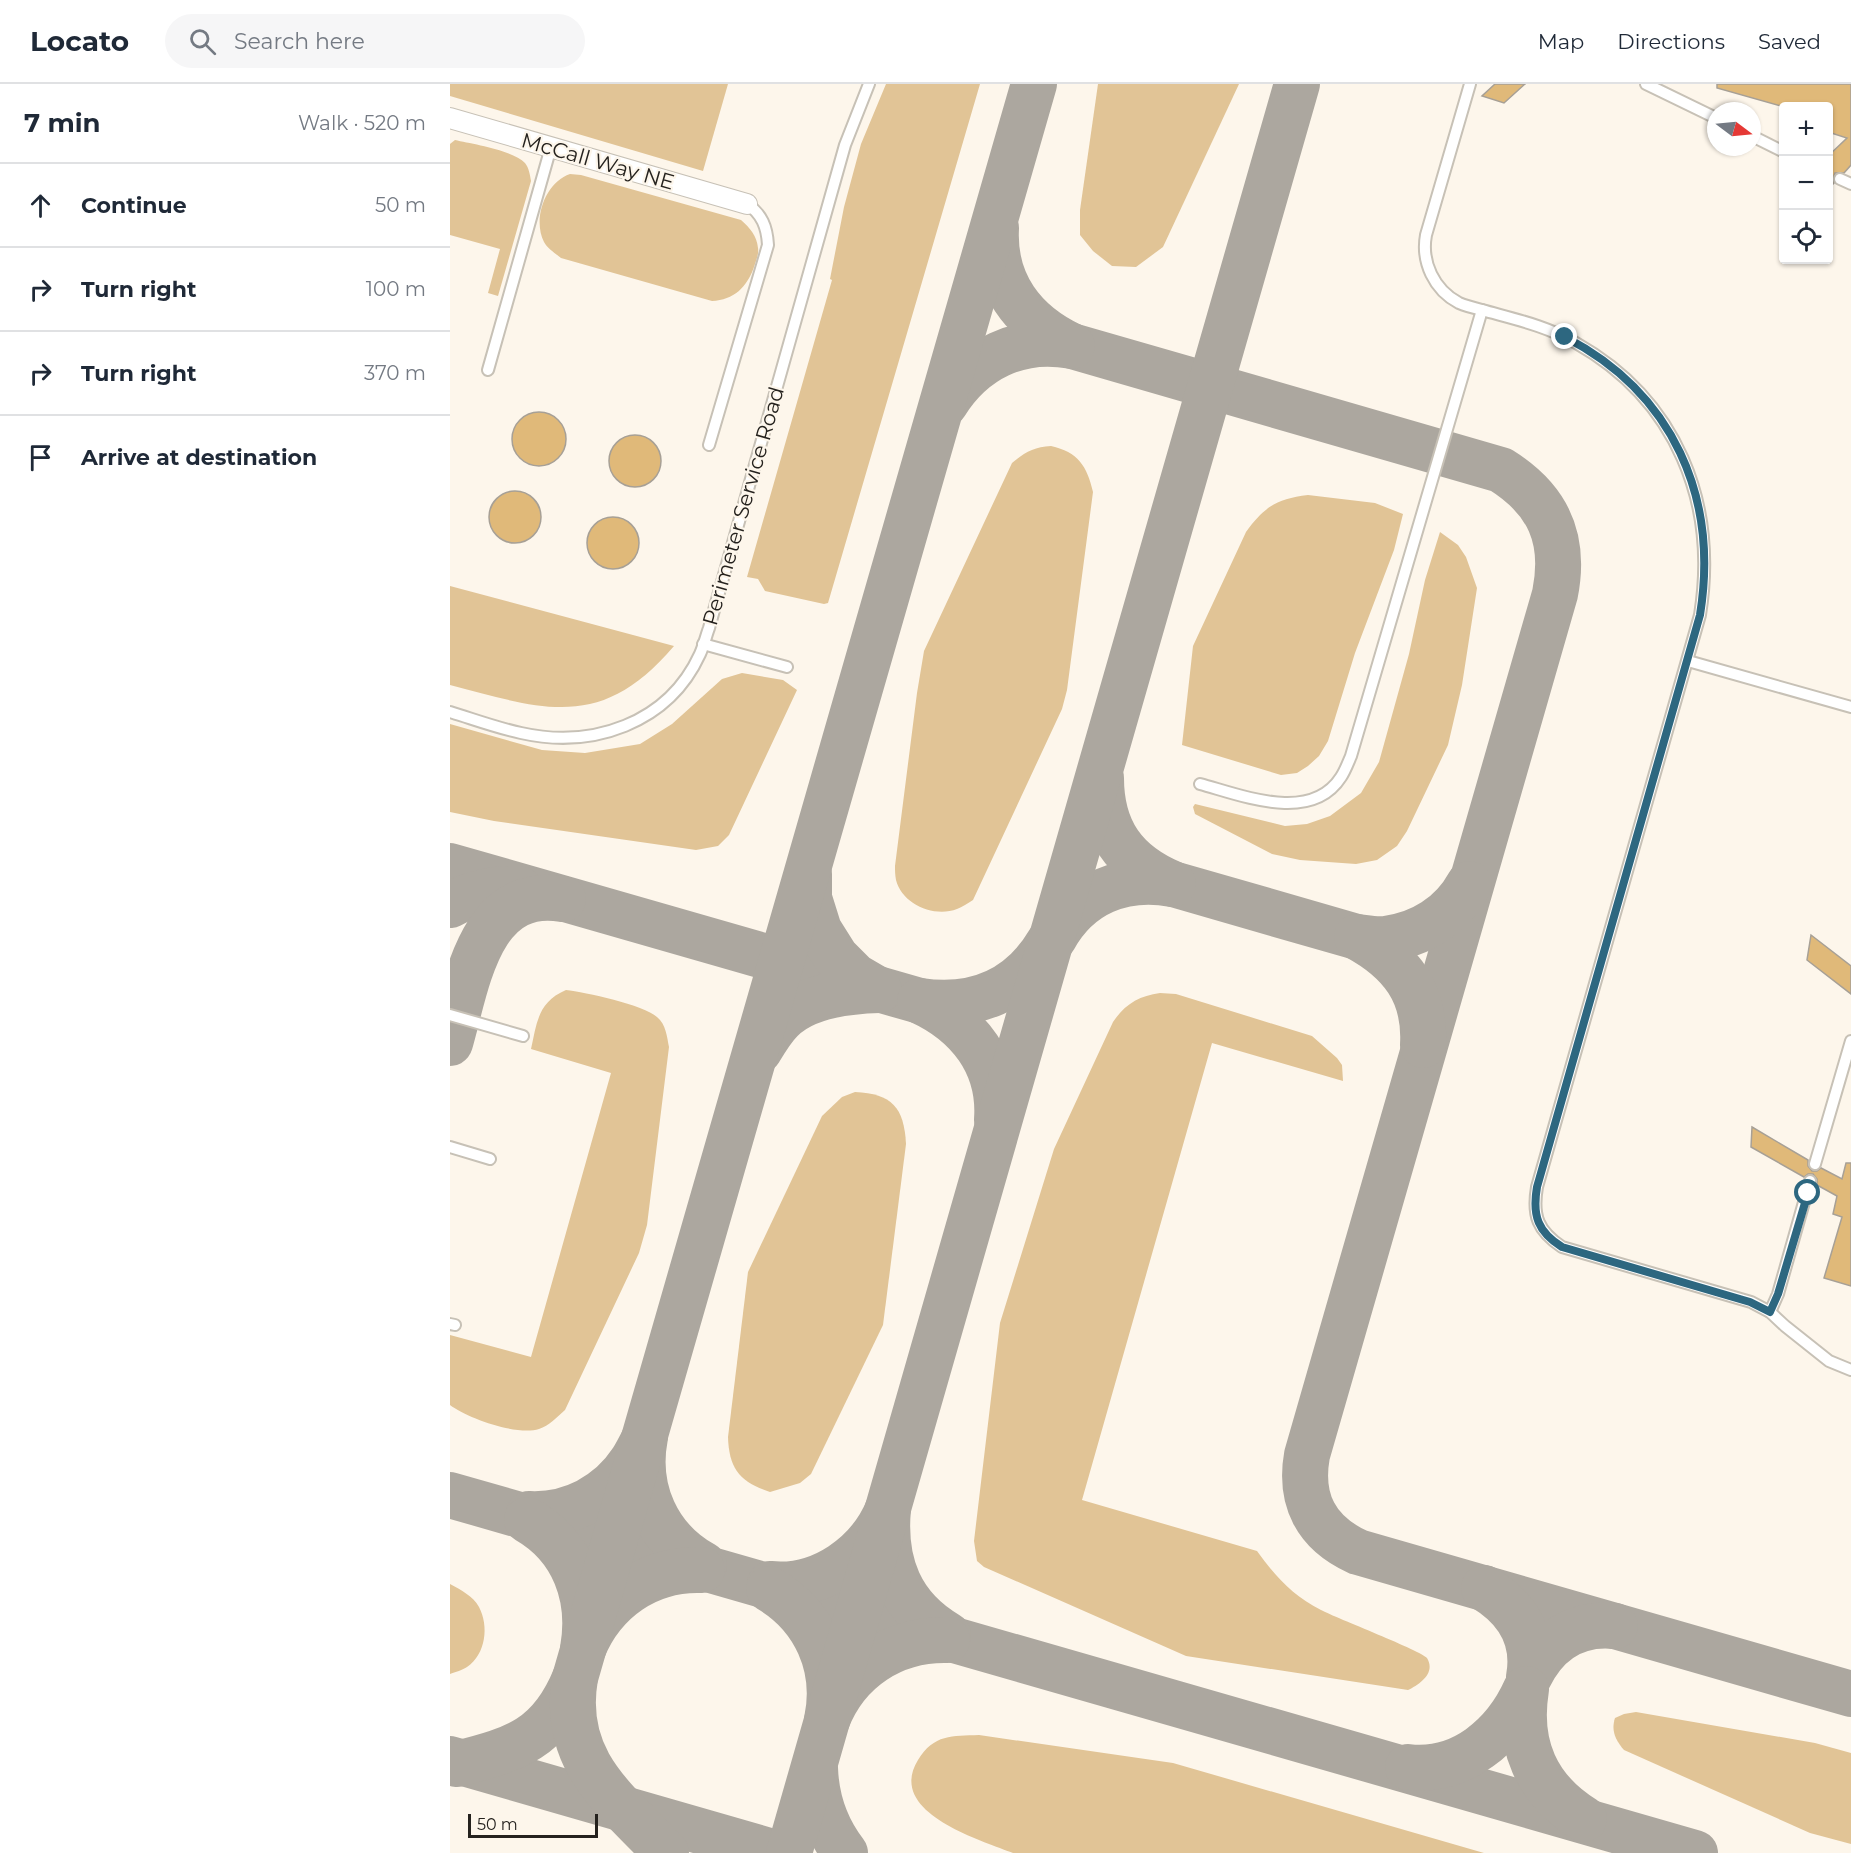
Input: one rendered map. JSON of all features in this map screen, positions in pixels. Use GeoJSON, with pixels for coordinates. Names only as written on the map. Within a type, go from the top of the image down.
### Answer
{"type":"FeatureCollection","features":[{"type":"Feature","properties":{"kind":"street","name":"McCall Way NE"},"geometry":{"type":"LineString","coordinates":[[450,118],[747,204]]}},
{"type":"Feature","properties":{"kind":"lane","name":"Perimeter Service Road"},"geometry":{"type":"LineString","coordinates":[[450,712],[520,733],[583,738],[614,731],[641,718],[664,701],[684,680],[703,644],[845,145],[869,84]]}},
{"type":"Feature","properties":{"kind":"lane"},"geometry":{"type":"LineString","coordinates":[[1470,84],[1426,235],[1424,256],[1431,273],[1443,290],[1459,303],[1543,328],[1578,344],[1607,364],[1636,390],[1652,407],[1668,430],[1692,480],[1705,545],[1705,588],[1700,615],[1537,1187],[1534,1208],[1542,1230],[1562,1247],[1750,1302],[1770,1312],[1829,1361],[1851,1370]]}},
{"type":"Feature","properties":{"kind":"lane"},"geometry":{"type":"LineString","coordinates":[[1646,84],[1707,114]]}},
{"type":"Feature","properties":{"kind":"lane"},"geometry":{"type":"LineString","coordinates":[[1761,140],[1779,150]]}},
{"type":"Feature","properties":{"kind":"lane"},"geometry":{"type":"LineString","coordinates":[[488,370],[551,147]]}},
{"type":"Feature","properties":{"kind":"lane"},"geometry":{"type":"LineString","coordinates":[[1840,178],[1851,184]]}},
{"type":"Feature","properties":{"kind":"lane"},"geometry":{"type":"LineString","coordinates":[[709,446],[768,245],[765,223],[747,204]]}},
{"type":"Feature","properties":{"kind":"lane"},"geometry":{"type":"LineString","coordinates":[[1200,784],[1269,803],[1296,804],[1321,796],[1340,779],[1351,756],[1482,310]]}},
{"type":"Feature","properties":{"kind":"lane"},"geometry":{"type":"LineString","coordinates":[[703,644],[787,667]]}},
{"type":"Feature","properties":{"kind":"lane"},"geometry":{"type":"LineString","coordinates":[[1688,661],[1851,707]]}},
{"type":"Feature","properties":{"kind":"lane"},"geometry":{"type":"LineString","coordinates":[[450,1015],[523,1036]]}},
{"type":"Feature","properties":{"kind":"lane"},"geometry":{"type":"LineString","coordinates":[[1815,1164],[1851,1041]]}},
{"type":"Feature","properties":{"kind":"lane"},"geometry":{"type":"LineString","coordinates":[[450,1147],[490,1159]]}},
{"type":"Feature","properties":{"kind":"lane"},"geometry":{"type":"LineString","coordinates":[[1770,1312],[1778,1294],[1810,1181]]}},
{"type":"Feature","properties":{"kind":"shaded area"},"geometry":{"type":"Polygon","coordinates":[[[450,84],[728,84],[703,171],[450,96],[450,84]]]}},
{"type":"Feature","properties":{"kind":"shaded area"},"geometry":{"type":"Polygon","coordinates":[[[886,84],[980,84],[828,603],[824,604],[765,591],[758,579],[747,577],[832,280],[830,279],[844,207],[861,144],[886,84]]]}},
{"type":"Feature","properties":{"kind":"shaded area"},"geometry":{"type":"Polygon","coordinates":[[[1098,84],[1239,84],[1163,247],[1136,267],[1112,266],[1093,251],[1080,235],[1080,210],[1098,84]]]}},
{"type":"Feature","properties":{"kind":"shaded area"},"geometry":{"type":"Polygon","coordinates":[[[455,140],[511,154],[525,163],[529,172],[531,181],[498,296],[488,293],[500,249],[450,235],[450,144],[455,140]]]}},
{"type":"Feature","properties":{"kind":"shaded area"},"geometry":{"type":"Polygon","coordinates":[[[570,174],[581,175],[741,220],[752,233],[758,248],[748,281],[733,295],[712,301],[561,258],[544,242],[541,233],[541,212],[548,193],[554,185],[570,174]]]}},
{"type":"Feature","properties":{"kind":"shaded area"},"geometry":{"type":"Polygon","coordinates":[[[1051,446],[1075,456],[1088,475],[1093,492],[1067,690],[1062,709],[973,900],[948,911],[929,910],[912,902],[899,889],[895,869],[924,651],[1012,463],[1030,451],[1051,446]]]}},
{"type":"Feature","properties":{"kind":"shaded area"},"geometry":{"type":"Polygon","coordinates":[[[1308,495],[1375,503],[1403,514],[1394,550],[1355,653],[1328,741],[1319,756],[1308,766],[1297,773],[1281,775],[1182,745],[1193,646],[1246,532],[1272,505],[1308,495]]]}},
{"type":"Feature","properties":{"kind":"shaded area"},"geometry":{"type":"Polygon","coordinates":[[[1440,532],[1458,545],[1466,557],[1477,588],[1462,685],[1448,745],[1407,831],[1397,846],[1377,860],[1356,864],[1300,860],[1272,854],[1195,814],[1193,807],[1195,804],[1285,826],[1307,824],[1330,816],[1361,793],[1379,762],[1409,654],[1425,580],[1440,532]]]}},
{"type":"Feature","properties":{"kind":"shaded area"},"geometry":{"type":"Polygon","coordinates":[[[450,586],[674,646],[648,673],[622,691],[597,702],[571,707],[544,706],[515,701],[450,685],[450,586]]]}},
{"type":"Feature","properties":{"kind":"shaded area"},"geometry":{"type":"Polygon","coordinates":[[[742,673],[783,680],[797,690],[729,835],[718,846],[696,850],[494,821],[450,812],[450,724],[542,750],[585,753],[640,744],[672,724],[722,679],[742,673]]]}},
{"type":"Feature","properties":{"kind":"shaded area"},"geometry":{"type":"Polygon","coordinates":[[[566,990],[614,1000],[650,1012],[662,1023],[669,1047],[647,1225],[639,1253],[565,1410],[543,1428],[530,1431],[518,1430],[480,1420],[450,1405],[450,1335],[531,1357],[611,1073],[531,1049],[537,1022],[544,1007],[550,1000],[566,990]]]}},
{"type":"Feature","properties":{"kind":"shaded area"},"geometry":{"type":"Polygon","coordinates":[[[1160,993],[1176,994],[1312,1036],[1342,1065],[1343,1081],[1212,1043],[1082,1500],[1257,1551],[1285,1585],[1311,1604],[1427,1658],[1430,1668],[1428,1673],[1422,1681],[1408,1690],[1186,1656],[984,1567],[977,1561],[974,1541],[1000,1323],[1054,1149],[1113,1022],[1122,1010],[1133,1002],[1145,996],[1160,993]]]}},
{"type":"Feature","properties":{"kind":"shaded area"},"geometry":{"type":"Polygon","coordinates":[[[855,1092],[878,1096],[894,1105],[899,1112],[905,1131],[906,1144],[883,1325],[811,1474],[800,1483],[770,1492],[751,1484],[738,1473],[729,1448],[728,1437],[748,1272],[822,1116],[842,1097],[855,1092]]]}},
{"type":"Feature","properties":{"kind":"shaded area"},"geometry":{"type":"Polygon","coordinates":[[[450,1584],[466,1594],[479,1607],[485,1631],[478,1655],[465,1668],[450,1674],[450,1584]]]}},
{"type":"Feature","properties":{"kind":"shaded area"},"geometry":{"type":"Polygon","coordinates":[[[1636,1712],[1815,1743],[1851,1753],[1851,1844],[1810,1833],[1624,1750],[1615,1735],[1613,1727],[1615,1718],[1636,1712]]]}},
{"type":"Feature","properties":{"kind":"shaded area"},"geometry":{"type":"Polygon","coordinates":[[[979,1735],[1173,1763],[1484,1853],[1013,1853],[940,1821],[925,1809],[914,1794],[911,1778],[918,1760],[930,1745],[952,1736],[979,1735]]]}},
{"type":"Feature","properties":{"kind":"building"},"geometry":{"type":"Polygon","coordinates":[[[1495,84],[1525,84],[1504,103],[1482,96],[1495,84]]]}},
{"type":"Feature","properties":{"kind":"building"},"geometry":{"type":"Polygon","coordinates":[[[1717,84],[1851,84],[1851,165],[1844,173],[1835,173],[1833,179],[1833,151],[1847,138],[1833,134],[1833,102],[1779,102],[1779,105],[1717,88],[1717,84]]]}},
{"type":"Feature","properties":{"kind":"building"},"geometry":{"type":"Polygon","coordinates":[[[539,412],[549,414],[558,420],[564,429],[566,439],[564,449],[558,458],[549,464],[539,466],[529,464],[520,458],[514,449],[512,439],[514,429],[520,420],[529,414],[539,412]]]}},
{"type":"Feature","properties":{"kind":"building"},"geometry":{"type":"Polygon","coordinates":[[[630,435],[640,435],[654,442],[661,461],[654,480],[640,487],[630,487],[620,483],[613,476],[609,466],[609,456],[613,446],[620,439],[630,435]]]}},
{"type":"Feature","properties":{"kind":"building"},"geometry":{"type":"Polygon","coordinates":[[[510,491],[520,491],[534,498],[541,517],[534,536],[520,543],[510,543],[500,539],[493,532],[489,522],[489,512],[493,502],[500,495],[510,491]]]}},
{"type":"Feature","properties":{"kind":"building"},"geometry":{"type":"Polygon","coordinates":[[[608,517],[618,517],[632,524],[639,543],[632,562],[618,569],[608,569],[598,565],[591,558],[587,548],[587,538],[591,528],[598,521],[608,517]]]}},
{"type":"Feature","properties":{"kind":"building"},"geometry":{"type":"Polygon","coordinates":[[[1811,935],[1851,966],[1851,994],[1807,960],[1811,935]]]}},
{"type":"Feature","properties":{"kind":"building"},"geometry":{"type":"Polygon","coordinates":[[[1752,1127],[1808,1160],[1808,1166],[1812,1171],[1821,1168],[1842,1179],[1846,1163],[1851,1163],[1851,1286],[1824,1278],[1842,1217],[1833,1214],[1837,1196],[1817,1185],[1817,1179],[1813,1174],[1804,1177],[1751,1147],[1752,1127]]]}},
{"type":"Feature","properties":{"kind":"taxiway"},"geometry":{"type":"LineString","coordinates":[[666,1853],[611,1796],[584,1756],[576,1733],[573,1707],[575,1678],[1034,84]]}},
{"type":"Feature","properties":{"kind":"taxiway"},"geometry":{"type":"LineString","coordinates":[[789,1853],[1297,84]]}},
{"type":"Feature","properties":{"kind":"taxiway"},"geometry":{"type":"LineString","coordinates":[[945,404],[969,375],[999,354],[1034,345],[1072,346],[1039,326],[1014,299],[1000,266],[996,248],[996,228]]}},
{"type":"Feature","properties":{"kind":"taxiway"},"geometry":{"type":"LineString","coordinates":[[1072,346],[1501,470],[1531,494],[1542,508],[1555,539],[1558,556],[1555,594],[1307,1455],[1306,1486],[1314,1513],[1331,1535],[1358,1552],[1851,1694]]}},
{"type":"Feature","properties":{"kind":"taxiway"},"geometry":{"type":"LineString","coordinates":[[1054,938],[1076,909],[1104,891],[1137,882],[1173,884],[1142,866],[1129,856],[1119,843],[1111,830],[1106,814],[1101,778]]}},
{"type":"Feature","properties":{"kind":"taxiway"},"geometry":{"type":"LineString","coordinates":[[450,866],[920,1001]]}},
{"type":"Feature","properties":{"kind":"taxiway"},"geometry":{"type":"LineString","coordinates":[[759,1051],[778,1024],[802,1005],[827,996],[879,990],[855,976],[836,957],[819,930],[809,898],[809,874]]}},
{"type":"Feature","properties":{"kind":"taxiway"},"geometry":{"type":"LineString","coordinates":[[1173,884],[1357,937]]}},
{"type":"Feature","properties":{"kind":"taxiway"},"geometry":{"type":"LineString","coordinates":[[1423,1045],[1420,1010],[1408,980],[1373,946],[1357,937],[1385,939],[1423,928],[1454,905],[1469,884]]}},
{"type":"Feature","properties":{"kind":"taxiway"},"geometry":{"type":"LineString","coordinates":[[450,905],[483,892],[519,889]]}},
{"type":"Feature","properties":{"kind":"taxiway"},"geometry":{"type":"LineString","coordinates":[[450,1043],[471,968],[481,944],[495,923],[512,907],[535,899],[563,899]]}},
{"type":"Feature","properties":{"kind":"taxiway"},"geometry":{"type":"LineString","coordinates":[[997,1120],[997,1100],[993,1081],[978,1048],[953,1021],[920,1001],[959,1002],[994,993],[1024,973],[1049,942]]}},
{"type":"Feature","properties":{"kind":"taxiway"},"geometry":{"type":"LineString","coordinates":[[529,1514],[544,1514],[574,1507],[600,1494],[623,1473],[645,1437],[643,1475],[653,1511],[662,1527],[674,1541],[704,1565]]}},
{"type":"Feature","properties":{"kind":"taxiway"},"geometry":{"type":"LineString","coordinates":[[450,1495],[1695,1853]]}},
{"type":"Feature","properties":{"kind":"taxiway"},"geometry":{"type":"LineString","coordinates":[[770,1584],[807,1581],[841,1566],[869,1541],[880,1526],[888,1509],[889,1548],[898,1582],[918,1611],[931,1624],[948,1635]]}},
{"type":"Feature","properties":{"kind":"taxiway"},"geometry":{"type":"LineString","coordinates":[[527,1520],[557,1544],[576,1575],[585,1611],[583,1649],[602,1616],[630,1590],[663,1575],[702,1570]]}},
{"type":"Feature","properties":{"kind":"taxiway"},"geometry":{"type":"LineString","coordinates":[[1484,1588],[1506,1605],[1522,1625],[1530,1649],[1529,1677],[1544,1654],[1563,1637],[1587,1627],[1615,1626]]}},
{"type":"Feature","properties":{"kind":"taxiway"},"geometry":{"type":"LineString","coordinates":[[769,1589],[799,1613],[819,1645],[826,1662],[829,1681],[830,1700],[827,1720],[847,1686],[874,1660],[908,1645],[947,1640]]}},
{"type":"Feature","properties":{"kind":"taxiway"},"geometry":{"type":"LineString","coordinates":[[457,1764],[497,1753],[529,1738],[554,1715],[575,1678]]}},
{"type":"Feature","properties":{"kind":"taxiway"},"geometry":{"type":"LineString","coordinates":[[1408,1767],[1446,1764],[1479,1748],[1506,1722],[1526,1689],[1525,1729],[1534,1764],[1553,1794],[1584,1819]]}},
{"type":"Feature","properties":{"kind":"taxiway"},"geometry":{"type":"LineString","coordinates":[[450,1759],[776,1853]]}},
{"type":"Feature","properties":{"kind":"taxiway"},"geometry":{"type":"LineString","coordinates":[[815,1768],[817,1791],[823,1813],[845,1853]]}},
{"type":"Feature","properties":{"kind":"route"},"geometry":{"type":"LineString","coordinates":[[1565,337],[1607,364],[1636,390],[1663,422],[1692,480],[1702,521],[1706,563],[1705,588],[1688,661],[1537,1187],[1534,1208],[1538,1223],[1554,1242],[1562,1247],[1750,1302],[1770,1312],[1778,1294],[1808,1193]]}}]}
